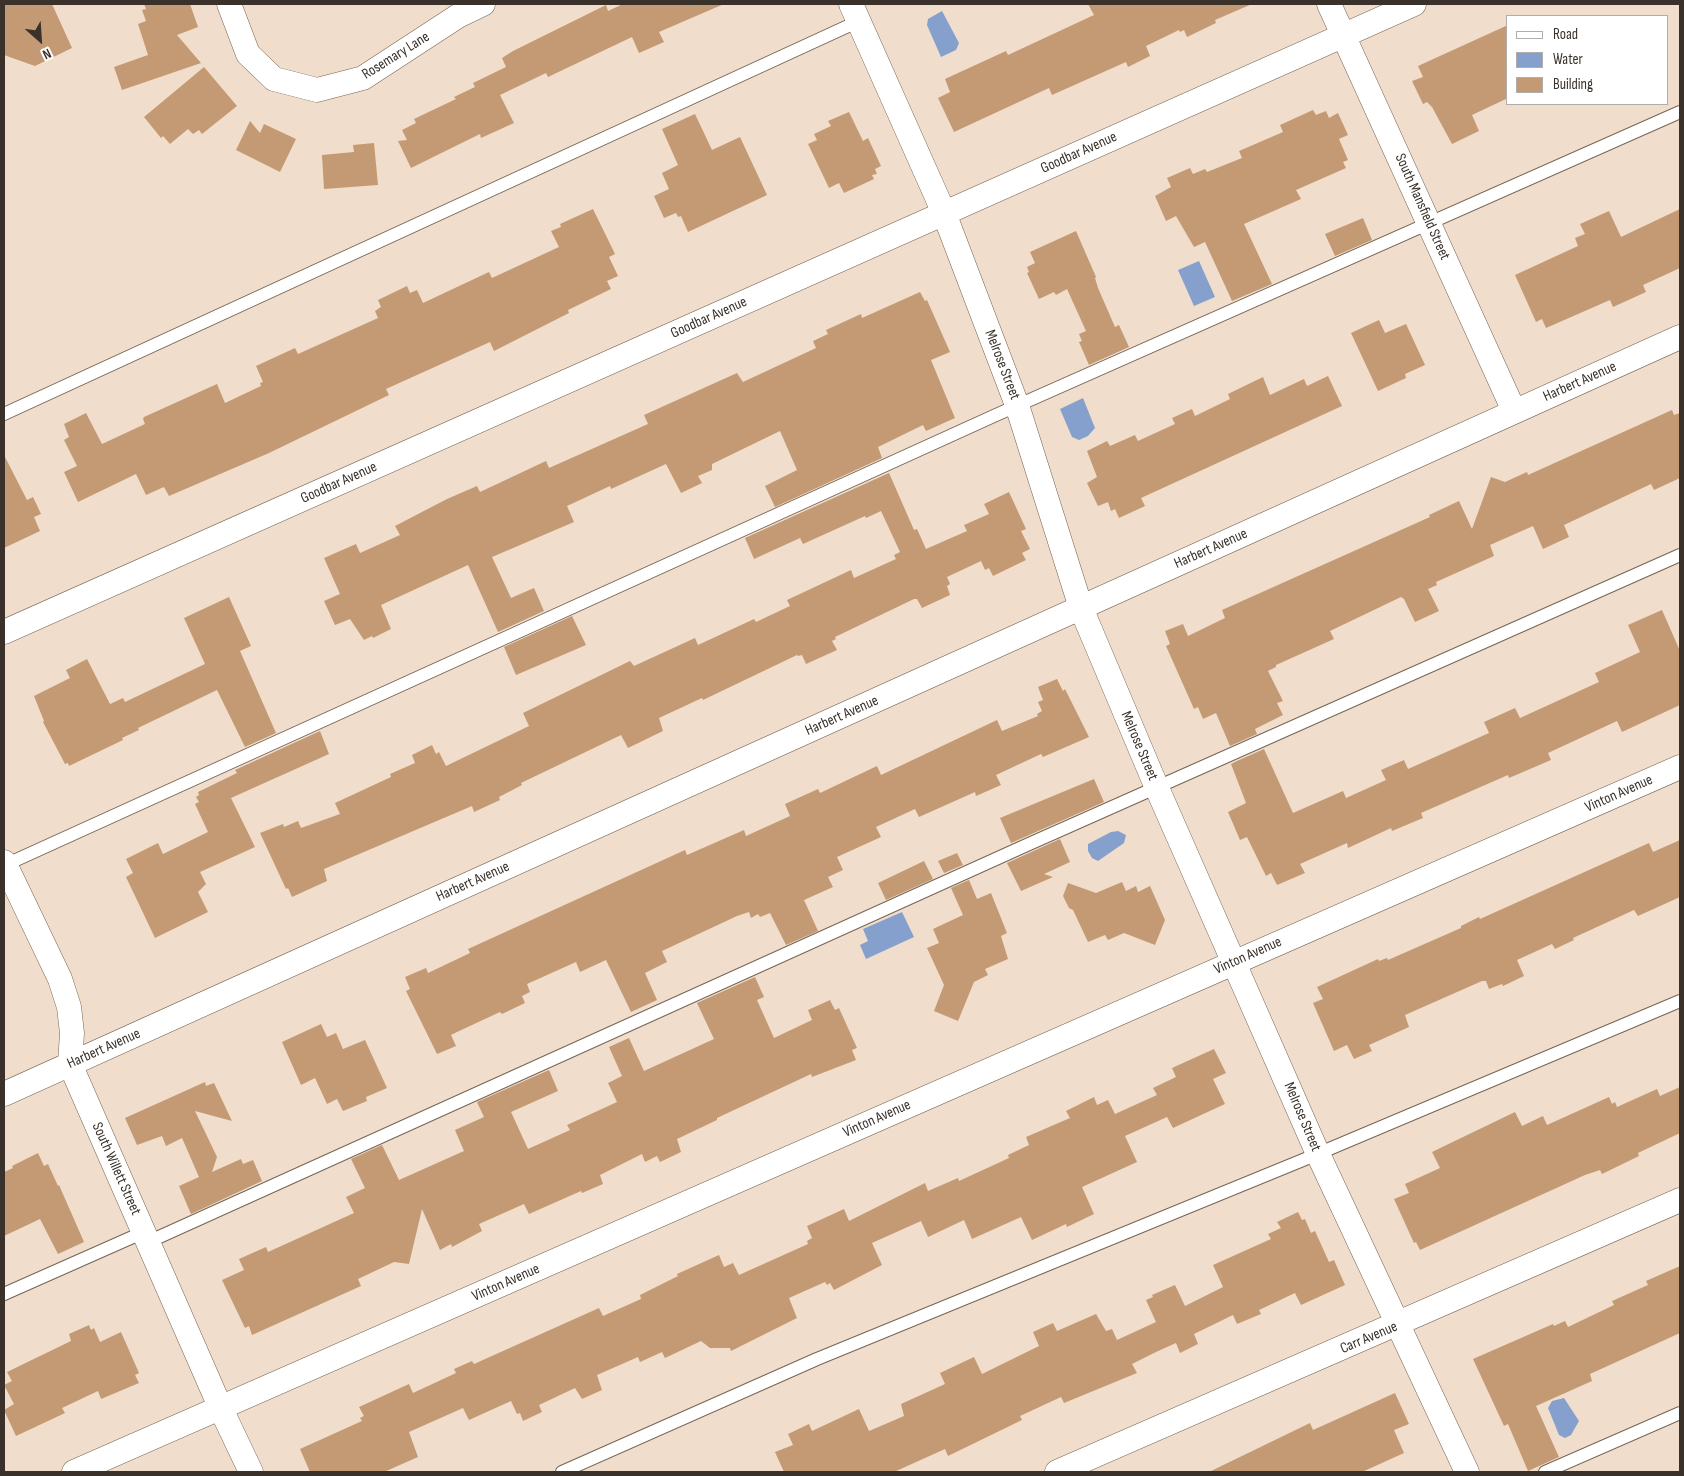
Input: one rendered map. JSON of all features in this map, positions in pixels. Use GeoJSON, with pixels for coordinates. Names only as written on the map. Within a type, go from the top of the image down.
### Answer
{"type":"FeatureCollection","features":[{"type":"Feature","properties":{"kind":"street","name":"Rosemary Lane"},"geometry":{"type":"LineString","coordinates":[[229,4],[248,54],[254,60],[274,79],[317,90],[363,78],[458,16],[483,4]]}},
{"type":"Feature","properties":{"kind":"street","name":"South Mansfield Street"},"geometry":{"type":"LineString","coordinates":[[1330,4],[1514,411]]}},
{"type":"Feature","properties":{"kind":"street","name":"Goodbar Avenue"},"geometry":{"type":"LineString","coordinates":[[4,632],[1414,4]]}},
{"type":"Feature","properties":{"kind":"street","name":"Melrose Street"},"geometry":{"type":"LineString","coordinates":[[855,12],[944,213],[1017,406],[1081,608],[1157,788],[1235,961],[1318,1154],[1467,1472]]}},
{"type":"Feature","properties":{"kind":"street","name":"Harbert Avenue"},"geometry":{"type":"LineString","coordinates":[[4,1094],[1680,336]]}},
{"type":"Feature","properties":{"kind":"street","name":"Vinton Avenue"},"geometry":{"type":"LineString","coordinates":[[74,1472],[1680,767]]}},
{"type":"Feature","properties":{"kind":"street","name":"South Willett Street"},"geometry":{"type":"LineString","coordinates":[[5,863],[60,979],[69,1007],[72,1033],[70,1064],[221,1409],[252,1472]]}},
{"type":"Feature","properties":{"kind":"street","name":"Carr Avenue"},"geometry":{"type":"LineString","coordinates":[[1057,1472],[1399,1325],[1680,1200]]}},
{"type":"Feature","properties":{"kind":"lane"},"geometry":{"type":"LineString","coordinates":[[4,414],[855,12]]}},
{"type":"Feature","properties":{"kind":"lane"},"geometry":{"type":"LineString","coordinates":[[5,863],[1017,406],[1680,112]]}},
{"type":"Feature","properties":{"kind":"lane"},"geometry":{"type":"LineString","coordinates":[[4,1294],[146,1237],[1680,555]]}},
{"type":"Feature","properties":{"kind":"lane"},"geometry":{"type":"LineString","coordinates":[[562,1472],[817,1359],[1318,1154],[1680,1001]]}},
{"type":"Feature","properties":{"kind":"lane"},"geometry":{"type":"LineString","coordinates":[[1545,1472],[1680,1413]]}},
{"type":"Feature","properties":{"kind":"water"},"geometry":{"type":"Polygon","coordinates":[[[942,11],[959,43],[956,50],[941,57],[927,25],[928,19],[942,11]]]}},
{"type":"Feature","properties":{"kind":"water"},"geometry":{"type":"Polygon","coordinates":[[[1199,261],[1215,297],[1194,306],[1178,270],[1199,261]]]}},
{"type":"Feature","properties":{"kind":"water"},"geometry":{"type":"Polygon","coordinates":[[[1083,398],[1095,428],[1088,436],[1079,440],[1072,437],[1060,409],[1083,398]]]}},
{"type":"Feature","properties":{"kind":"water"},"geometry":{"type":"Polygon","coordinates":[[[1118,831],[1126,835],[1124,843],[1098,861],[1092,858],[1088,851],[1088,844],[1111,832],[1118,831]]]}},
{"type":"Feature","properties":{"kind":"water"},"geometry":{"type":"Polygon","coordinates":[[[902,912],[914,937],[866,959],[860,945],[868,941],[863,929],[902,912]]]}},
{"type":"Feature","properties":{"kind":"water"},"geometry":{"type":"Polygon","coordinates":[[[1564,1398],[1579,1421],[1571,1435],[1565,1438],[1559,1435],[1548,1408],[1552,1401],[1564,1398]]]}},
{"type":"Feature","properties":{"kind":"building"},"geometry":{"type":"Polygon","coordinates":[[[4,4],[52,4],[72,48],[35,66],[4,55],[4,4]]]}},
{"type":"Feature","properties":{"kind":"building"},"geometry":{"type":"Polygon","coordinates":[[[144,4],[190,4],[198,27],[177,35],[201,63],[122,90],[114,67],[148,55],[138,24],[146,21],[142,10],[146,9],[144,4]]]}},
{"type":"Feature","properties":{"kind":"building"},"geometry":{"type":"Polygon","coordinates":[[[623,4],[724,4],[659,32],[664,42],[639,53],[632,37],[548,77],[546,73],[500,95],[514,123],[481,138],[480,134],[411,168],[398,141],[407,140],[402,130],[416,123],[414,119],[456,99],[454,97],[475,87],[473,83],[506,67],[502,58],[513,51],[606,5],[608,11],[623,4]]]}},
{"type":"Feature","properties":{"kind":"building"},"geometry":{"type":"Polygon","coordinates":[[[1088,4],[1252,4],[1215,20],[1216,23],[1187,37],[1184,30],[1180,32],[1179,30],[1146,46],[1150,56],[1128,67],[1126,62],[1052,95],[1049,88],[954,132],[938,98],[950,92],[945,79],[1006,51],[1008,55],[1094,15],[1088,4]]]}},
{"type":"Feature","properties":{"kind":"building"},"geometry":{"type":"Polygon","coordinates":[[[1506,26],[1506,99],[1472,115],[1479,131],[1452,144],[1432,107],[1427,102],[1423,104],[1412,81],[1423,77],[1418,66],[1506,26]]]}},
{"type":"Feature","properties":{"kind":"building"},"geometry":{"type":"Polygon","coordinates":[[[204,67],[237,106],[202,134],[199,130],[193,134],[188,129],[170,144],[163,136],[161,138],[144,117],[204,67]]]}},
{"type":"Feature","properties":{"kind":"building"},"geometry":{"type":"Polygon","coordinates":[[[1313,110],[1316,115],[1326,111],[1329,118],[1338,113],[1348,135],[1339,139],[1348,160],[1343,162],[1346,168],[1296,190],[1301,199],[1244,224],[1272,284],[1232,301],[1205,242],[1194,247],[1176,216],[1166,221],[1155,196],[1171,187],[1167,178],[1190,168],[1193,174],[1205,169],[1207,172],[1242,158],[1239,151],[1283,132],[1280,125],[1313,110]]]}},
{"type":"Feature","properties":{"kind":"building"},"geometry":{"type":"Polygon","coordinates":[[[849,112],[863,141],[868,138],[881,166],[875,169],[877,174],[872,175],[874,179],[844,193],[839,183],[829,188],[808,144],[817,140],[814,134],[831,126],[828,121],[849,112]]]}},
{"type":"Feature","properties":{"kind":"building"},"geometry":{"type":"Polygon","coordinates":[[[695,114],[712,150],[740,137],[767,195],[688,232],[681,216],[678,217],[676,213],[664,218],[654,196],[669,189],[662,173],[678,165],[662,129],[695,114]]]}},
{"type":"Feature","properties":{"kind":"building"},"geometry":{"type":"Polygon","coordinates":[[[250,121],[260,133],[264,124],[296,139],[280,172],[236,150],[250,121]]]}},
{"type":"Feature","properties":{"kind":"building"},"geometry":{"type":"Polygon","coordinates":[[[374,143],[378,185],[324,189],[322,155],[354,152],[353,145],[374,143]]]}},
{"type":"Feature","properties":{"kind":"building"},"geometry":{"type":"Polygon","coordinates":[[[593,209],[615,254],[609,257],[618,276],[607,281],[611,289],[568,310],[569,313],[494,351],[490,342],[386,389],[389,395],[269,453],[169,496],[164,487],[146,495],[136,474],[78,502],[64,472],[77,466],[64,440],[69,437],[64,424],[86,413],[102,444],[145,424],[144,417],[217,384],[225,403],[261,386],[260,383],[263,382],[256,366],[295,348],[298,354],[378,318],[375,311],[381,307],[378,300],[407,286],[410,293],[417,290],[423,303],[489,272],[492,278],[559,247],[551,231],[561,227],[560,224],[593,209]]]}},
{"type":"Feature","properties":{"kind":"building"},"geometry":{"type":"Polygon","coordinates":[[[1680,209],[1680,268],[1643,285],[1646,292],[1613,307],[1610,300],[1546,328],[1542,319],[1536,322],[1515,275],[1578,246],[1575,238],[1585,234],[1580,224],[1609,211],[1621,237],[1680,209]]]}},
{"type":"Feature","properties":{"kind":"building"},"geometry":{"type":"Polygon","coordinates":[[[1363,218],[1372,240],[1335,256],[1325,234],[1363,218]]]}},
{"type":"Feature","properties":{"kind":"building"},"geometry":{"type":"Polygon","coordinates":[[[1076,231],[1115,327],[1119,325],[1129,347],[1089,365],[1079,342],[1082,341],[1079,334],[1086,331],[1067,289],[1056,295],[1054,292],[1039,299],[1027,273],[1029,272],[1027,267],[1035,263],[1030,252],[1076,231]]]}},
{"type":"Feature","properties":{"kind":"building"},"geometry":{"type":"Polygon","coordinates":[[[920,292],[925,301],[927,300],[950,352],[931,360],[955,418],[926,431],[923,425],[878,447],[882,458],[775,507],[765,486],[797,470],[780,431],[712,464],[712,470],[698,476],[702,483],[681,493],[666,464],[611,489],[610,486],[567,506],[574,522],[492,557],[511,598],[534,588],[544,611],[498,632],[468,565],[381,605],[391,629],[373,638],[372,636],[364,640],[350,619],[335,625],[324,601],[340,594],[324,558],[356,544],[360,553],[400,535],[395,526],[447,499],[477,486],[480,492],[546,461],[549,468],[648,424],[644,415],[737,373],[743,382],[816,348],[813,341],[828,334],[826,330],[861,314],[862,318],[920,292]]]}},
{"type":"Feature","properties":{"kind":"building"},"geometry":{"type":"Polygon","coordinates":[[[1379,320],[1385,333],[1406,324],[1425,365],[1405,374],[1406,378],[1378,391],[1351,333],[1379,320]]]}},
{"type":"Feature","properties":{"kind":"building"},"geometry":{"type":"Polygon","coordinates":[[[1328,376],[1342,406],[1141,498],[1145,506],[1119,518],[1115,509],[1111,511],[1108,502],[1098,506],[1087,483],[1097,477],[1087,451],[1107,441],[1110,446],[1135,435],[1138,441],[1175,424],[1172,418],[1192,409],[1195,416],[1230,399],[1228,394],[1263,377],[1270,395],[1304,379],[1307,386],[1328,376]]]}},
{"type":"Feature","properties":{"kind":"building"},"geometry":{"type":"Polygon","coordinates":[[[1672,410],[1674,415],[1680,413],[1680,478],[1654,490],[1651,484],[1564,525],[1569,537],[1543,549],[1533,526],[1490,545],[1494,556],[1436,582],[1437,585],[1428,589],[1439,611],[1415,622],[1404,599],[1401,597],[1330,631],[1334,639],[1276,665],[1276,667],[1268,671],[1283,701],[1277,703],[1283,715],[1255,729],[1257,734],[1230,746],[1216,713],[1203,719],[1198,707],[1194,709],[1166,646],[1170,644],[1165,631],[1183,624],[1188,636],[1225,618],[1222,610],[1430,517],[1429,515],[1459,501],[1472,529],[1491,477],[1505,482],[1527,472],[1528,475],[1672,410]]]}},
{"type":"Feature","properties":{"kind":"building"},"geometry":{"type":"Polygon","coordinates":[[[4,455],[27,500],[33,497],[41,514],[34,517],[40,531],[4,548],[4,455]]]}},
{"type":"Feature","properties":{"kind":"building"},"geometry":{"type":"Polygon","coordinates":[[[889,473],[914,530],[917,529],[926,549],[967,531],[964,525],[989,514],[984,504],[1009,492],[1026,529],[1021,531],[1030,549],[1022,553],[1026,560],[993,576],[989,568],[985,570],[981,561],[947,577],[950,584],[947,586],[950,595],[922,608],[917,599],[914,599],[835,637],[836,639],[832,641],[837,650],[806,664],[802,655],[797,655],[703,700],[702,698],[659,718],[663,731],[628,748],[621,735],[521,783],[522,785],[499,797],[500,800],[474,812],[472,806],[324,869],[327,881],[292,897],[288,888],[286,889],[260,833],[283,824],[284,827],[298,821],[301,828],[340,814],[335,803],[391,777],[390,774],[415,763],[412,755],[432,745],[436,754],[439,752],[446,766],[529,726],[523,713],[630,661],[634,666],[695,638],[698,645],[754,619],[756,622],[790,606],[787,600],[851,570],[854,578],[896,559],[894,555],[900,552],[881,511],[866,518],[865,516],[803,544],[800,538],[754,559],[745,538],[889,473]]]}},
{"type":"Feature","properties":{"kind":"building"},"geometry":{"type":"Polygon","coordinates":[[[229,597],[251,646],[240,651],[276,733],[245,747],[217,690],[138,728],[139,730],[122,738],[123,740],[69,766],[68,763],[65,764],[43,722],[34,696],[70,678],[66,670],[87,659],[110,704],[123,698],[125,702],[205,664],[184,618],[229,597]]]}},
{"type":"Feature","properties":{"kind":"building"},"geometry":{"type":"Polygon","coordinates":[[[1662,610],[1680,651],[1680,705],[1622,732],[1617,721],[1548,753],[1551,760],[1509,778],[1508,775],[1421,813],[1423,818],[1392,831],[1391,828],[1348,848],[1347,843],[1300,864],[1305,873],[1277,885],[1271,873],[1266,876],[1247,837],[1240,840],[1228,812],[1246,803],[1231,764],[1264,749],[1293,813],[1343,791],[1346,798],[1386,780],[1381,770],[1404,760],[1408,769],[1489,733],[1484,722],[1515,708],[1520,718],[1599,682],[1595,673],[1640,652],[1628,625],[1662,610]]]}},
{"type":"Feature","properties":{"kind":"building"},"geometry":{"type":"Polygon","coordinates":[[[572,616],[586,645],[516,675],[504,647],[572,616]]]}},
{"type":"Feature","properties":{"kind":"building"},"geometry":{"type":"Polygon","coordinates":[[[1057,679],[1063,691],[1065,689],[1089,737],[1043,757],[1041,754],[996,775],[1001,785],[976,796],[975,792],[919,817],[915,809],[876,827],[881,837],[837,857],[843,870],[828,877],[833,887],[804,900],[818,931],[786,945],[770,913],[760,917],[758,914],[751,918],[749,912],[737,916],[662,951],[667,962],[645,973],[657,1000],[631,1012],[606,960],[580,972],[576,962],[527,984],[530,992],[522,996],[525,1003],[502,1014],[500,1012],[451,1035],[456,1046],[437,1054],[406,991],[410,989],[405,977],[426,968],[428,973],[470,953],[468,949],[685,850],[687,855],[744,830],[746,836],[790,816],[785,804],[818,789],[820,793],[877,766],[881,775],[997,720],[1002,731],[1038,716],[1037,714],[1042,711],[1038,702],[1043,700],[1038,687],[1057,679]]]}},
{"type":"Feature","properties":{"kind":"building"},"geometry":{"type":"Polygon","coordinates":[[[320,731],[329,754],[231,798],[255,847],[200,872],[206,884],[198,892],[208,912],[155,938],[126,877],[133,873],[126,859],[158,843],[163,854],[208,832],[195,804],[199,802],[196,797],[199,795],[198,792],[237,773],[235,770],[320,731]]]}},
{"type":"Feature","properties":{"kind":"building"},"geometry":{"type":"Polygon","coordinates":[[[1094,779],[1104,802],[1011,843],[1000,818],[1094,779]]]}},
{"type":"Feature","properties":{"kind":"building"},"geometry":{"type":"Polygon","coordinates":[[[1060,839],[1070,862],[1044,874],[1053,877],[1021,891],[1007,863],[1060,839]]]}},
{"type":"Feature","properties":{"kind":"building"},"geometry":{"type":"Polygon","coordinates":[[[1680,840],[1680,897],[1638,916],[1634,910],[1573,938],[1574,940],[1555,949],[1552,944],[1517,960],[1524,976],[1503,986],[1502,984],[1489,989],[1486,981],[1482,981],[1405,1015],[1409,1027],[1369,1045],[1372,1051],[1354,1059],[1347,1045],[1334,1051],[1313,1003],[1323,999],[1317,987],[1378,959],[1379,961],[1387,958],[1388,960],[1461,928],[1461,926],[1479,917],[1480,919],[1649,843],[1653,852],[1680,840]]]}},
{"type":"Feature","properties":{"kind":"building"},"geometry":{"type":"Polygon","coordinates":[[[957,853],[963,865],[944,873],[938,861],[957,853]]]}},
{"type":"Feature","properties":{"kind":"building"},"geometry":{"type":"Polygon","coordinates":[[[924,861],[933,879],[886,900],[878,883],[924,861]]]}},
{"type":"Feature","properties":{"kind":"building"},"geometry":{"type":"Polygon","coordinates":[[[969,880],[977,899],[991,893],[1007,933],[1001,936],[1008,959],[985,969],[988,975],[974,982],[958,1021],[934,1011],[944,985],[927,948],[939,943],[933,929],[963,915],[951,888],[969,880]]]}},
{"type":"Feature","properties":{"kind":"building"},"geometry":{"type":"Polygon","coordinates":[[[1122,882],[1126,891],[1136,886],[1138,892],[1150,886],[1165,920],[1155,945],[1124,933],[1108,940],[1105,935],[1088,942],[1073,910],[1069,908],[1063,896],[1068,883],[1096,893],[1122,882]]]}},
{"type":"Feature","properties":{"kind":"building"},"geometry":{"type":"Polygon","coordinates":[[[755,977],[764,997],[757,1000],[774,1038],[812,1020],[808,1010],[830,1000],[835,1010],[839,1008],[857,1048],[852,1050],[856,1060],[812,1077],[811,1074],[717,1118],[717,1120],[677,1139],[681,1152],[660,1162],[657,1156],[645,1162],[642,1154],[600,1175],[603,1184],[582,1193],[581,1191],[529,1214],[524,1204],[479,1224],[482,1231],[452,1247],[451,1244],[440,1250],[422,1209],[409,1264],[394,1262],[358,1279],[361,1286],[252,1335],[249,1326],[245,1328],[222,1280],[244,1270],[239,1259],[266,1247],[268,1252],[354,1213],[346,1197],[365,1188],[351,1159],[382,1145],[399,1180],[464,1151],[455,1130],[484,1117],[477,1102],[549,1070],[558,1091],[511,1112],[528,1149],[570,1130],[567,1125],[617,1102],[608,1083],[622,1076],[609,1047],[629,1038],[644,1071],[714,1039],[697,1003],[755,977]]]}},
{"type":"Feature","properties":{"kind":"building"},"geometry":{"type":"Polygon","coordinates":[[[321,1024],[327,1037],[336,1033],[343,1049],[365,1040],[387,1088],[366,1097],[367,1101],[343,1111],[337,1099],[327,1104],[315,1078],[301,1085],[282,1042],[321,1024]]]}},
{"type":"Feature","properties":{"kind":"building"},"geometry":{"type":"Polygon","coordinates":[[[1214,1049],[1226,1073],[1213,1079],[1225,1104],[1173,1128],[1167,1117],[1125,1136],[1137,1162],[1082,1187],[1094,1214],[1067,1227],[1066,1224],[1032,1240],[1021,1217],[972,1239],[964,1220],[928,1237],[921,1221],[872,1243],[882,1265],[834,1290],[830,1283],[827,1285],[825,1282],[789,1298],[797,1318],[731,1351],[730,1348],[710,1348],[701,1341],[665,1358],[662,1352],[640,1362],[638,1357],[597,1375],[602,1390],[582,1399],[575,1388],[539,1405],[542,1412],[523,1421],[520,1413],[517,1414],[511,1401],[469,1420],[463,1408],[409,1432],[418,1457],[384,1472],[310,1472],[300,1449],[362,1421],[360,1418],[364,1416],[359,1407],[409,1384],[413,1393],[456,1373],[454,1369],[472,1361],[474,1364],[599,1308],[603,1316],[641,1299],[640,1295],[678,1276],[677,1274],[719,1255],[724,1267],[733,1263],[739,1275],[808,1244],[807,1241],[812,1238],[807,1226],[844,1209],[849,1221],[925,1183],[928,1191],[958,1178],[959,1181],[1009,1158],[1008,1155],[1029,1145],[1026,1137],[1070,1118],[1066,1111],[1094,1097],[1097,1105],[1108,1100],[1115,1114],[1157,1095],[1153,1088],[1176,1077],[1172,1068],[1214,1049]]]}},
{"type":"Feature","properties":{"kind":"building"},"geometry":{"type":"Polygon","coordinates":[[[205,1082],[206,1086],[214,1083],[232,1121],[195,1111],[217,1157],[212,1172],[241,1159],[243,1164],[253,1160],[262,1181],[191,1214],[179,1186],[199,1177],[182,1138],[166,1146],[162,1136],[137,1145],[125,1118],[205,1082]]]}},
{"type":"Feature","properties":{"kind":"building"},"geometry":{"type":"Polygon","coordinates":[[[1680,1087],[1680,1133],[1638,1153],[1639,1156],[1602,1174],[1600,1170],[1585,1175],[1420,1250],[1416,1242],[1414,1243],[1394,1199],[1409,1193],[1405,1184],[1440,1168],[1432,1152],[1515,1112],[1522,1126],[1543,1116],[1547,1125],[1609,1097],[1612,1104],[1615,1102],[1617,1107],[1657,1089],[1660,1096],[1680,1087]]]}},
{"type":"Feature","properties":{"kind":"building"},"geometry":{"type":"Polygon","coordinates":[[[38,1153],[44,1166],[48,1164],[59,1185],[84,1242],[58,1254],[40,1219],[4,1236],[4,1172],[38,1153]]]}},
{"type":"Feature","properties":{"kind":"building"},"geometry":{"type":"Polygon","coordinates":[[[1298,1212],[1302,1220],[1305,1219],[1311,1233],[1315,1231],[1329,1262],[1334,1260],[1345,1285],[1301,1305],[1295,1293],[1259,1310],[1261,1314],[1237,1324],[1233,1315],[1194,1334],[1198,1344],[1180,1353],[1176,1343],[1132,1364],[1137,1373],[1064,1403],[1061,1397],[1020,1416],[1022,1420],[948,1456],[945,1449],[894,1472],[784,1472],[775,1452],[793,1445],[788,1434],[809,1424],[812,1431],[859,1409],[869,1431],[904,1416],[901,1404],[945,1384],[940,1373],[974,1357],[982,1374],[1039,1346],[1033,1332],[1053,1323],[1057,1331],[1096,1314],[1106,1331],[1112,1329],[1117,1340],[1156,1322],[1146,1300],[1153,1297],[1152,1295],[1175,1285],[1185,1306],[1223,1287],[1213,1265],[1271,1239],[1268,1234],[1281,1228],[1277,1222],[1298,1212]]]}},
{"type":"Feature","properties":{"kind":"building"},"geometry":{"type":"Polygon","coordinates":[[[1680,1266],[1680,1333],[1590,1374],[1592,1381],[1536,1406],[1559,1457],[1528,1471],[1508,1424],[1504,1426],[1473,1359],[1553,1324],[1554,1326],[1565,1321],[1568,1327],[1614,1305],[1612,1301],[1648,1285],[1646,1281],[1680,1266]]]}},
{"type":"Feature","properties":{"kind":"building"},"geometry":{"type":"Polygon","coordinates":[[[89,1325],[91,1330],[94,1328],[100,1342],[121,1332],[139,1373],[135,1375],[139,1383],[101,1399],[98,1391],[62,1408],[65,1413],[16,1436],[4,1410],[14,1404],[4,1385],[12,1381],[7,1372],[71,1341],[69,1334],[89,1325]]]}},
{"type":"Feature","properties":{"kind":"building"},"geometry":{"type":"Polygon","coordinates":[[[1395,1393],[1409,1424],[1394,1430],[1404,1453],[1362,1472],[1209,1472],[1310,1423],[1313,1430],[1395,1393]]]}}]}
